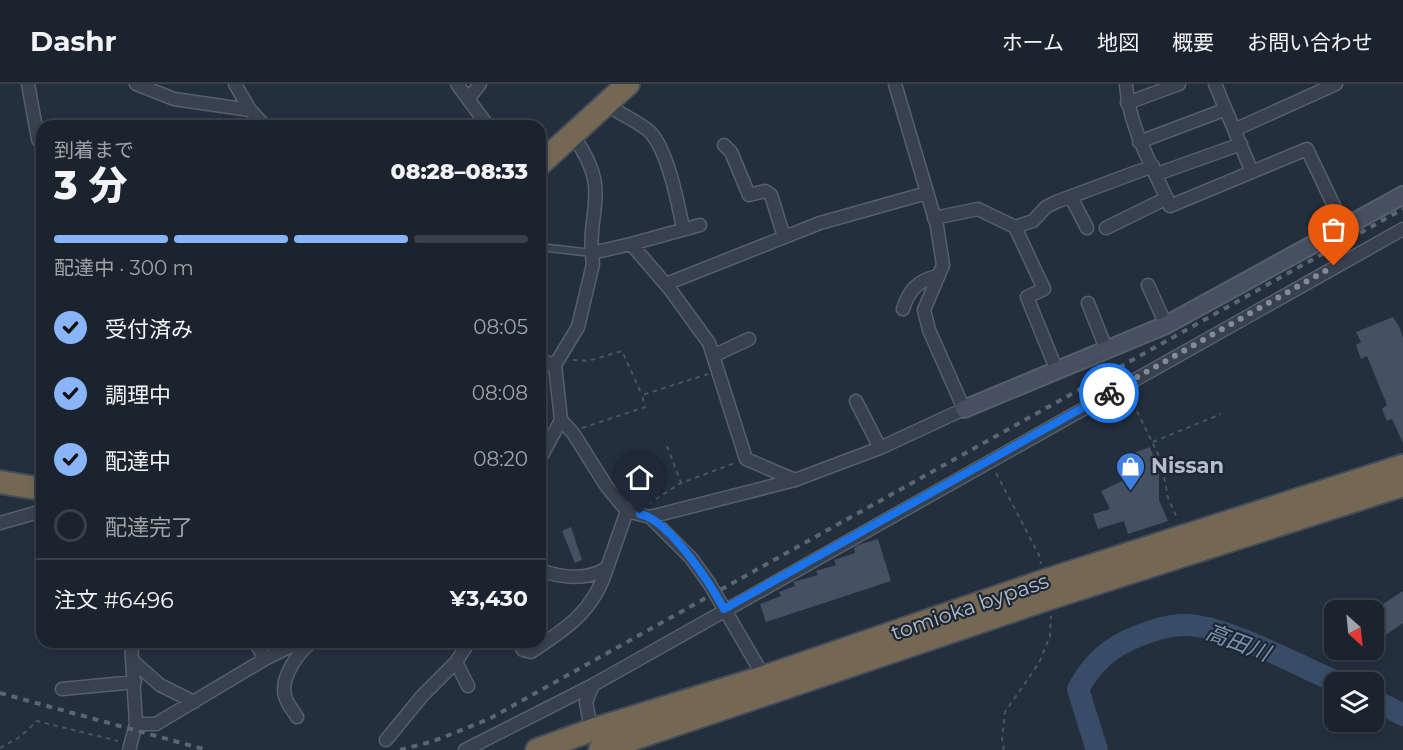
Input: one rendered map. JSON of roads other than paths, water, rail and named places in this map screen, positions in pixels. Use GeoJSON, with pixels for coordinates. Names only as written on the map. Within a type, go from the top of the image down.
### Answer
{"type":"FeatureCollection","features":[{"type":"Feature","properties":{"kind":"highway"},"geometry":{"type":"LineString","coordinates":[[546,159],[573,136],[619,90]]}},
{"type":"Feature","properties":{"kind":"highway","name":"tomioka bypass"},"geometry":{"type":"LineString","coordinates":[[537,750],[595,743],[1047,590],[1186,536],[1403,466]]}},
{"type":"Feature","properties":{"kind":"highway"},"geometry":{"type":"LineString","coordinates":[[0,482],[36,488]]}},
{"type":"Feature","properties":{"kind":"highway","name":"tomioka bypass"},"geometry":{"type":"LineString","coordinates":[[595,743],[764,677],[1047,590],[1403,485]]}},
{"type":"Feature","properties":{"kind":"street"},"geometry":{"type":"LineString","coordinates":[[28,84],[36,128]]}},
{"type":"Feature","properties":{"kind":"street"},"geometry":{"type":"LineString","coordinates":[[136,84],[174,99],[250,110]]}},
{"type":"Feature","properties":{"kind":"street"},"geometry":{"type":"LineString","coordinates":[[235,84],[250,110],[259,120]]}},
{"type":"Feature","properties":{"kind":"street"},"geometry":{"type":"LineString","coordinates":[[457,84],[484,120]]}},
{"type":"Feature","properties":{"kind":"street"},"geometry":{"type":"LineString","coordinates":[[468,99],[480,84]]}},
{"type":"Feature","properties":{"kind":"street"},"geometry":{"type":"LineString","coordinates":[[895,84],[934,218],[943,266],[924,310],[929,330],[964,409]]}},
{"type":"Feature","properties":{"kind":"street"},"geometry":{"type":"LineString","coordinates":[[1126,84],[1127,104],[1139,142],[1155,170],[1170,206],[1308,149],[1345,229]]}},
{"type":"Feature","properties":{"kind":"street"},"geometry":{"type":"LineString","coordinates":[[1127,104],[1179,84]]}},
{"type":"Feature","properties":{"kind":"street"},"geometry":{"type":"LineString","coordinates":[[1215,84],[1252,172]]}},
{"type":"Feature","properties":{"kind":"street"},"geometry":{"type":"LineString","coordinates":[[1234,130],[1336,84]]}},
{"type":"Feature","properties":{"kind":"street"},"geometry":{"type":"LineString","coordinates":[[619,90],[655,138],[663,153],[683,228]]}},
{"type":"Feature","properties":{"kind":"street"},"geometry":{"type":"LineString","coordinates":[[1139,142],[1224,110]]}},
{"type":"Feature","properties":{"kind":"street"},"geometry":{"type":"LineString","coordinates":[[546,446],[561,420],[559,360],[578,327],[593,264],[597,202],[595,175],[586,154],[573,136]]}},
{"type":"Feature","properties":{"kind":"street"},"geometry":{"type":"LineString","coordinates":[[1015,227],[1033,221],[1046,207],[1071,197],[1240,144]]}},
{"type":"Feature","properties":{"kind":"street"},"geometry":{"type":"LineString","coordinates":[[724,145],[731,152],[749,195],[769,191],[784,237]]}},
{"type":"Feature","properties":{"kind":"street"},"geometry":{"type":"LineString","coordinates":[[666,284],[820,223],[927,193]]}},
{"type":"Feature","properties":{"kind":"street"},"geometry":{"type":"LineString","coordinates":[[561,420],[573,433],[608,487],[627,511],[645,515],[795,480],[880,448],[964,409],[1166,325],[1345,229],[1403,195]]}},
{"type":"Feature","properties":{"kind":"street"},"geometry":{"type":"LineString","coordinates":[[1071,197],[1087,228]]}},
{"type":"Feature","properties":{"kind":"street"},"geometry":{"type":"LineString","coordinates":[[1106,228],[1167,198]]}},
{"type":"Feature","properties":{"kind":"street"},"geometry":{"type":"LineString","coordinates":[[934,218],[978,209],[1015,227],[1044,289],[1027,297],[1057,371]]}},
{"type":"Feature","properties":{"kind":"street"},"geometry":{"type":"LineString","coordinates":[[592,253],[700,225]]}},
{"type":"Feature","properties":{"kind":"street"},"geometry":{"type":"LineString","coordinates":[[465,750],[593,685],[723,607],[1403,229]]}},
{"type":"Feature","properties":{"kind":"street"},"geometry":{"type":"LineString","coordinates":[[631,244],[666,284],[709,343],[746,459],[795,480]]}},
{"type":"Feature","properties":{"kind":"street"},"geometry":{"type":"LineString","coordinates":[[903,309],[908,292],[927,279],[938,276]]}},
{"type":"Feature","properties":{"kind":"street"},"geometry":{"type":"LineString","coordinates":[[1148,285],[1166,325]]}},
{"type":"Feature","properties":{"kind":"street"},"geometry":{"type":"LineString","coordinates":[[1088,303],[1107,351]]}},
{"type":"Feature","properties":{"kind":"street"},"geometry":{"type":"LineString","coordinates":[[713,356],[749,339]]}},
{"type":"Feature","properties":{"kind":"street"},"geometry":{"type":"LineString","coordinates":[[546,360],[559,360]]}},
{"type":"Feature","properties":{"kind":"street"},"geometry":{"type":"LineString","coordinates":[[856,401],[880,448]]}},
{"type":"Feature","properties":{"kind":"street"},"geometry":{"type":"LineString","coordinates":[[546,642],[574,624],[603,582],[627,511]]}},
{"type":"Feature","properties":{"kind":"street"},"geometry":{"type":"LineString","coordinates":[[0,523],[36,513]]}},
{"type":"Feature","properties":{"kind":"street"},"geometry":{"type":"LineString","coordinates":[[645,515],[691,558],[709,583],[764,677]]}},
{"type":"Feature","properties":{"kind":"street"},"geometry":{"type":"LineString","coordinates":[[546,572],[567,577],[587,577],[607,568]]}},
{"type":"Feature","properties":{"kind":"street"},"geometry":{"type":"LineString","coordinates":[[129,748],[136,723],[131,648]]}},
{"type":"Feature","properties":{"kind":"street"},"geometry":{"type":"LineString","coordinates":[[259,648],[265,659]]}},
{"type":"Feature","properties":{"kind":"street"},"geometry":{"type":"LineString","coordinates":[[136,723],[156,724],[287,648]]}},
{"type":"Feature","properties":{"kind":"street"},"geometry":{"type":"LineString","coordinates":[[297,717],[284,695],[284,687],[301,648]]}},
{"type":"Feature","properties":{"kind":"street"},"geometry":{"type":"LineString","coordinates":[[386,740],[423,694],[456,662],[465,648]]}},
{"type":"Feature","properties":{"kind":"street"},"geometry":{"type":"LineString","coordinates":[[522,648],[531,652],[537,648]]}},
{"type":"Feature","properties":{"kind":"street"},"geometry":{"type":"LineString","coordinates":[[133,662],[160,685],[194,702]]}},
{"type":"Feature","properties":{"kind":"street"},"geometry":{"type":"LineString","coordinates":[[456,662],[468,686]]}},
{"type":"Feature","properties":{"kind":"street"},"geometry":{"type":"LineString","coordinates":[[62,689],[135,682]]}},
{"type":"Feature","properties":{"kind":"street"},"geometry":{"type":"LineString","coordinates":[[593,685],[586,702],[595,743]]}},
{"type":"Feature","properties":{"kind":"lane"},"geometry":{"type":"LineString","coordinates":[[546,248],[592,253]]}},
{"type":"Feature","properties":{"kind":"waterway","name":"高田川"},"geometry":{"type":"LineString","coordinates":[[1097,750],[1078,689],[1096,663],[1111,650],[1128,640],[1162,628],[1187,625],[1222,632],[1324,676]]}},
{"type":"Feature","properties":{"kind":"waterway","name":"高田川"},"geometry":{"type":"LineString","coordinates":[[1384,705],[1403,715]]}},
{"type":"Feature","properties":{"kind":"railway"},"geometry":{"type":"LineString","coordinates":[[400,750],[434,741],[489,719],[1403,209]]}},
{"type":"Feature","properties":{"kind":"railway"},"geometry":{"type":"LineString","coordinates":[[0,693],[207,750]]}},
{"type":"Feature","properties":{"kind":"place","name":"Nissan"},"geometry":{"type":"Point","coordinates":[1130,492]}}]}
